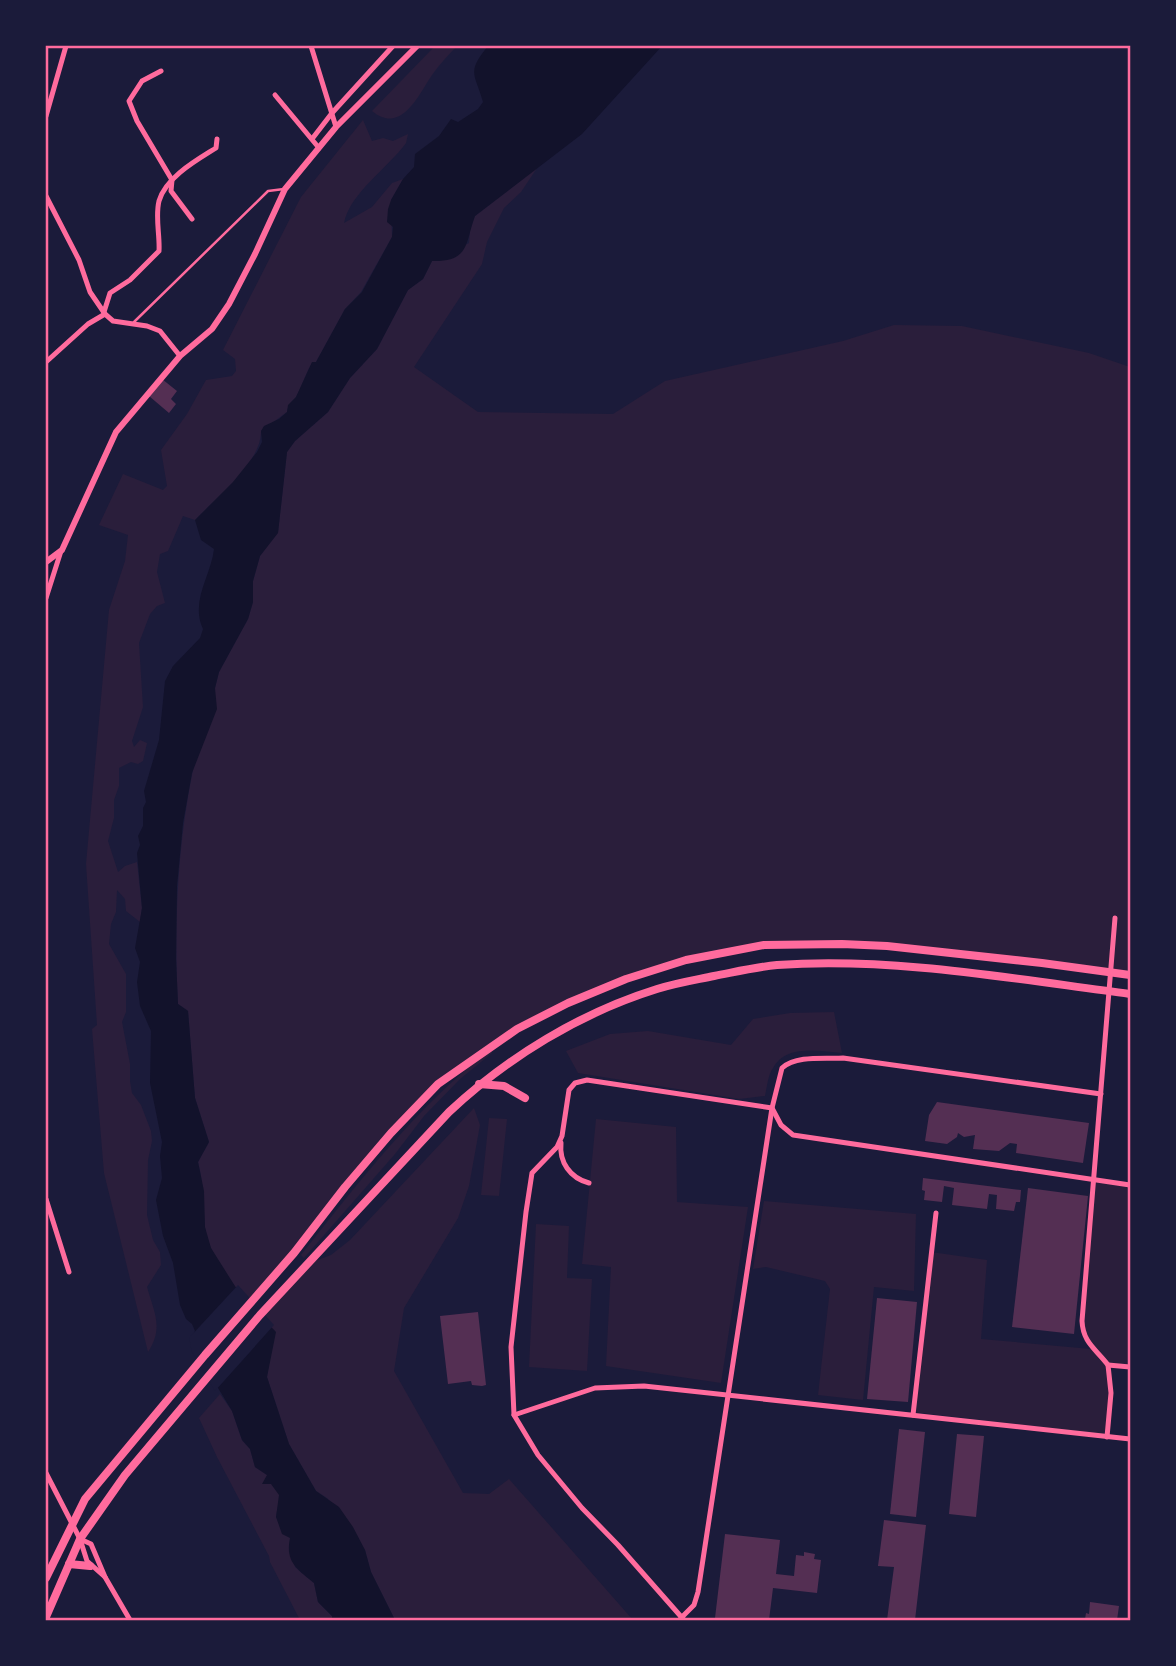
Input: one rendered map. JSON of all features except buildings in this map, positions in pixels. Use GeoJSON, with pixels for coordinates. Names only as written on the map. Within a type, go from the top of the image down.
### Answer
{"type":"FeatureCollection","features":[{"type":"Feature","properties":{"kind":"main road"},"geometry":{"type":"LineString","coordinates":[[46,1578],[85,1499],[294,1253],[391,1133],[438,1084],[517,1029],[568,1003],[626,979],[726,951],[764,945],[842,944],[899,947],[1130,975]]}},
{"type":"Feature","properties":{"kind":"main road"},"geometry":{"type":"LineString","coordinates":[[46,1617],[80,1539],[138,1459],[307,1264],[407,1155],[479,1084],[522,1054],[598,1012],[657,989],[775,965],[891,966],[1130,995]]}},
{"type":"Feature","properties":{"kind":"main road"},"geometry":{"type":"LineString","coordinates":[[479,1084],[504,1086],[525,1098]]}},
{"type":"Feature","properties":{"kind":"main road"},"geometry":{"type":"LineString","coordinates":[[69,1564],[90,1566]]}},
{"type":"Feature","properties":{"kind":"street"},"geometry":{"type":"LineString","coordinates":[[46,116],[66,46]]}},
{"type":"Feature","properties":{"kind":"street"},"geometry":{"type":"LineString","coordinates":[[311,46],[336,127]]}},
{"type":"Feature","properties":{"kind":"street"},"geometry":{"type":"LineString","coordinates":[[312,139],[393,46]]}},
{"type":"Feature","properties":{"kind":"street"},"geometry":{"type":"LineString","coordinates":[[46,598],[62,550],[116,432],[180,356],[212,329],[256,254],[285,189],[336,127],[417,46]]}},
{"type":"Feature","properties":{"kind":"street"},"geometry":{"type":"LineString","coordinates":[[161,71],[142,81],[129,100],[137,121],[172,180],[171,191],[192,219]]}},
{"type":"Feature","properties":{"kind":"street"},"geometry":{"type":"LineString","coordinates":[[275,95],[319,148]]}},
{"type":"Feature","properties":{"kind":"street"},"geometry":{"type":"LineString","coordinates":[[46,362],[88,324],[105,313],[110,293],[130,280],[159,251],[159,200],[172,180],[216,148],[217,139]]}},
{"type":"Feature","properties":{"kind":"street"},"geometry":{"type":"LineString","coordinates":[[46,196],[79,260],[90,292],[105,313],[113,321],[160,331],[180,356]]}},
{"type":"Feature","properties":{"kind":"street"},"geometry":{"type":"LineString","coordinates":[[46,562],[62,550]]}},
{"type":"Feature","properties":{"kind":"street"},"geometry":{"type":"LineString","coordinates":[[1107,1437],[1111,1393],[1108,1365],[1083,1335],[1082,1321],[1115,918]]}},
{"type":"Feature","properties":{"kind":"street"},"geometry":{"type":"LineString","coordinates":[[562,1136],[557,1147],[532,1173],[511,1347],[514,1415],[537,1455],[683,1619],[694,1605],[698,1592],[772,1108],[782,1068],[790,1063],[810,1059],[843,1058],[1101,1094]]}},
{"type":"Feature","properties":{"kind":"street"},"geometry":{"type":"LineString","coordinates":[[589,1183],[572,1175],[560,1152],[569,1090],[575,1083],[587,1080],[772,1108]]}},
{"type":"Feature","properties":{"kind":"street"},"geometry":{"type":"LineString","coordinates":[[772,1108],[780,1125],[793,1135],[1130,1185]]}},
{"type":"Feature","properties":{"kind":"street"},"geometry":{"type":"LineString","coordinates":[[46,1199],[69,1272]]}},
{"type":"Feature","properties":{"kind":"street"},"geometry":{"type":"LineString","coordinates":[[913,1415],[936,1213]]}},
{"type":"Feature","properties":{"kind":"street"},"geometry":{"type":"LineString","coordinates":[[1108,1365],[1130,1367]]}},
{"type":"Feature","properties":{"kind":"street"},"geometry":{"type":"LineString","coordinates":[[514,1415],[595,1388],[645,1386],[1130,1439]]}},
{"type":"Feature","properties":{"kind":"street"},"geometry":{"type":"LineString","coordinates":[[46,1473],[80,1539],[90,1566],[105,1577]]}},
{"type":"Feature","properties":{"kind":"street"},"geometry":{"type":"LineString","coordinates":[[80,1539],[91,1544],[105,1577],[131,1620]]}},
{"type":"Feature","properties":{"kind":"lane"},"geometry":{"type":"LineString","coordinates":[[132,324],[268,191],[285,189]]}},
{"type":"Feature","properties":{"kind":"shaded area"},"geometry":{"type":"Polygon","coordinates":[[[435,46],[457,46],[408,110],[392,118],[382,117],[372,111],[435,46]]]}},
{"type":"Feature","properties":{"kind":"shaded area"},"geometry":{"type":"Polygon","coordinates":[[[488,46],[662,46],[582,134],[475,216],[467,242],[460,254],[453,258],[432,261],[423,279],[408,290],[377,349],[350,378],[328,412],[295,441],[287,452],[278,533],[260,556],[253,581],[253,602],[248,619],[219,672],[215,688],[217,709],[192,773],[183,823],[177,886],[178,1004],[188,1011],[195,1098],[209,1142],[198,1162],[204,1191],[205,1227],[211,1248],[240,1294],[276,1332],[267,1377],[289,1444],[316,1491],[339,1507],[353,1527],[365,1550],[371,1572],[395,1620],[332,1620],[332,1616],[318,1602],[314,1583],[291,1559],[290,1538],[282,1534],[276,1517],[279,1495],[271,1484],[262,1484],[267,1475],[255,1467],[250,1449],[242,1440],[232,1411],[195,1350],[192,1338],[195,1331],[180,1305],[173,1263],[163,1236],[156,1200],[162,1178],[162,1142],[150,1083],[151,1031],[140,1006],[137,982],[140,962],[135,948],[142,908],[138,836],[143,826],[143,808],[146,802],[144,791],[159,740],[165,681],[173,666],[200,638],[203,629],[200,599],[214,549],[201,540],[195,520],[233,482],[257,452],[262,442],[261,431],[264,426],[287,412],[288,405],[296,397],[312,362],[316,362],[345,309],[362,292],[392,237],[393,227],[387,222],[388,209],[403,179],[414,167],[415,154],[439,136],[451,119],[458,122],[478,109],[483,102],[474,73],[477,62],[488,46]]]}},
{"type":"Feature","properties":{"kind":"shaded area"},"geometry":{"type":"Polygon","coordinates":[[[363,120],[372,141],[383,138],[393,141],[408,134],[406,143],[354,201],[344,223],[372,207],[392,183],[403,179],[391,200],[392,237],[361,292],[345,309],[316,362],[312,363],[287,412],[261,431],[254,455],[246,467],[195,520],[183,516],[168,551],[160,554],[157,572],[165,603],[157,606],[150,614],[139,643],[143,707],[132,741],[134,747],[140,740],[147,743],[143,761],[138,764],[131,762],[119,768],[119,786],[114,800],[114,818],[108,841],[118,872],[137,862],[142,908],[140,922],[126,911],[125,899],[117,890],[116,912],[111,924],[109,944],[126,974],[126,1012],[122,1022],[130,1064],[130,1081],[132,1093],[141,1105],[151,1131],[152,1141],[148,1160],[147,1215],[153,1240],[160,1252],[161,1265],[147,1287],[157,1327],[148,1352],[104,1173],[92,1029],[97,1025],[86,864],[109,610],[125,561],[128,535],[99,525],[123,474],[163,490],[167,486],[161,450],[187,414],[206,380],[232,376],[236,371],[235,359],[223,350],[301,197],[363,120]]]}},
{"type":"Feature","properties":{"kind":"shaded area"},"geometry":{"type":"Polygon","coordinates":[[[537,168],[521,192],[504,208],[487,242],[482,264],[414,367],[478,412],[613,414],[665,381],[843,341],[894,325],[962,326],[1089,353],[1130,367],[1130,975],[887,946],[764,945],[653,970],[517,1029],[438,1084],[250,1304],[222,1269],[207,1238],[198,1162],[209,1142],[195,1098],[188,1011],[178,1004],[178,889],[187,803],[199,746],[215,698],[219,672],[248,619],[253,602],[253,581],[260,556],[278,532],[287,452],[295,441],[328,412],[350,378],[377,349],[408,290],[423,279],[432,261],[469,243],[475,216],[537,168]]]}},
{"type":"Feature","properties":{"kind":"shaded area"},"geometry":{"type":"Polygon","coordinates":[[[834,1012],[842,1053],[804,1051],[786,1055],[771,1071],[765,1096],[739,1099],[578,1073],[566,1051],[610,1034],[648,1031],[731,1045],[753,1019],[790,1013],[834,1012]]]}},
{"type":"Feature","properties":{"kind":"shaded area"},"geometry":{"type":"Polygon","coordinates":[[[491,1049],[492,1053],[460,1079],[424,1116],[395,1154],[304,1258],[301,1255],[390,1146],[438,1095],[491,1049]]]}},
{"type":"Feature","properties":{"kind":"shaded area"},"geometry":{"type":"Polygon","coordinates":[[[474,1108],[480,1125],[469,1186],[458,1218],[404,1308],[394,1371],[463,1493],[489,1494],[509,1479],[633,1620],[395,1620],[371,1572],[365,1550],[327,1498],[316,1491],[289,1444],[267,1377],[269,1362],[260,1315],[307,1264],[331,1255],[350,1240],[474,1108]]]}},
{"type":"Feature","properties":{"kind":"shaded area"},"geometry":{"type":"Polygon","coordinates":[[[489,1118],[507,1119],[499,1196],[481,1195],[489,1118]]]}},
{"type":"Feature","properties":{"kind":"shaded area"},"geometry":{"type":"Polygon","coordinates":[[[596,1119],[676,1127],[677,1202],[748,1207],[721,1383],[606,1366],[611,1267],[582,1264],[596,1119]]]}},
{"type":"Feature","properties":{"kind":"shaded area"},"geometry":{"type":"Polygon","coordinates":[[[1094,1179],[1130,1185],[1130,1367],[1109,1365],[1107,1435],[913,1412],[931,1252],[987,1260],[981,1339],[1091,1349],[1083,1335],[1094,1179]]]}},
{"type":"Feature","properties":{"kind":"shaded area"},"geometry":{"type":"Polygon","coordinates":[[[764,1201],[916,1214],[914,1291],[874,1287],[863,1400],[818,1395],[830,1289],[825,1281],[766,1267],[753,1269],[764,1201]]]}},
{"type":"Feature","properties":{"kind":"shaded area"},"geometry":{"type":"Polygon","coordinates":[[[536,1224],[569,1226],[567,1278],[592,1279],[587,1371],[529,1367],[536,1224]]]}},
{"type":"Feature","properties":{"kind":"shaded area"},"geometry":{"type":"Polygon","coordinates":[[[220,1394],[232,1411],[242,1440],[250,1449],[255,1467],[267,1475],[280,1495],[276,1517],[290,1538],[295,1567],[314,1583],[318,1602],[332,1616],[332,1620],[300,1620],[217,1457],[199,1418],[220,1394]]]}},
{"type":"Feature","properties":{"kind":"pier"},"geometry":{"type":"Polygon","coordinates":[[[238,1285],[274,1325],[215,1391],[192,1352],[189,1338],[238,1285]]]}}]}
